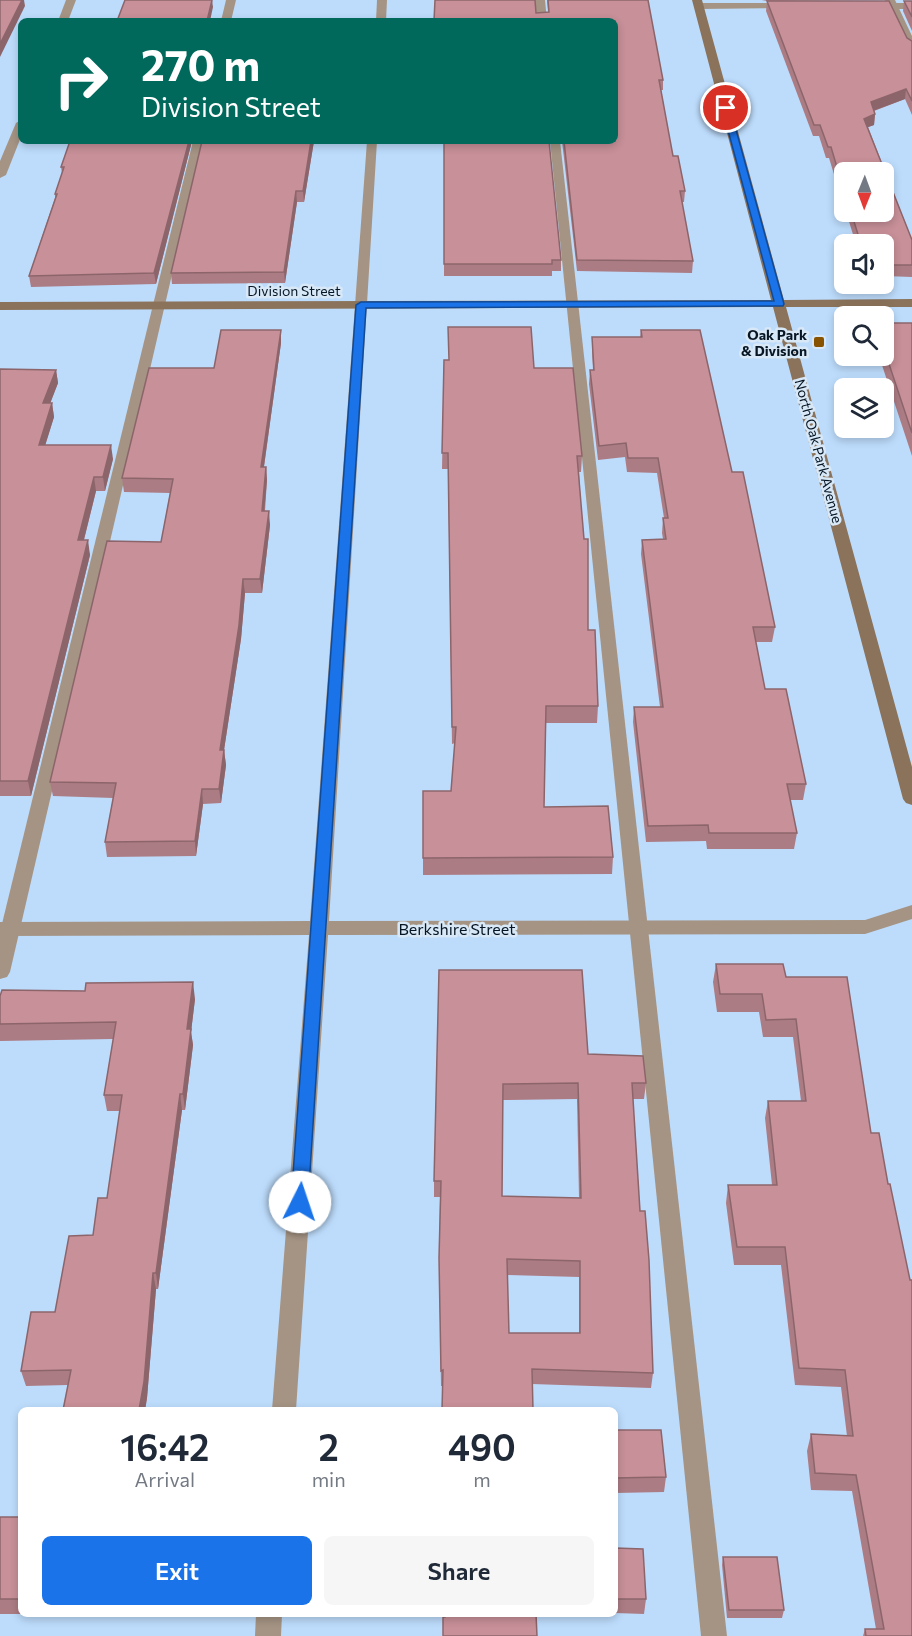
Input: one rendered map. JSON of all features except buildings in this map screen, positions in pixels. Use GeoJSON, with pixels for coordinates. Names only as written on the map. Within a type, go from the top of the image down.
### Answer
{"type":"FeatureCollection","features":[{"type":"Feature","properties":{"kind":"street"},"geometry":{"type":"LineString","coordinates":[[64,18],[71,0]]}},
{"type":"Feature","properties":{"kind":"street"},"geometry":{"type":"LineString","coordinates":[[227,18],[231,0]]}},
{"type":"Feature","properties":{"kind":"street"},"geometry":{"type":"LineString","coordinates":[[381,18],[382,0]]}},
{"type":"Feature","properties":{"kind":"street"},"geometry":{"type":"LineString","coordinates":[[540,0],[542,18]]}},
{"type":"Feature","properties":{"kind":"street"},"geometry":{"type":"LineString","coordinates":[[698,3],[797,6]]}},
{"type":"Feature","properties":{"kind":"street","name":"North Oak Park Avenue"},"geometry":{"type":"LineString","coordinates":[[698,3],[912,799]]}},
{"type":"Feature","properties":{"kind":"street"},"geometry":{"type":"LineString","coordinates":[[891,3],[912,47]]}},
{"type":"Feature","properties":{"kind":"street"},"geometry":{"type":"LineString","coordinates":[[857,6],[891,3],[912,6]]}},
{"type":"Feature","properties":{"kind":"street"},"geometry":{"type":"LineString","coordinates":[[0,175],[18,130]]}},
{"type":"Feature","properties":{"kind":"street"},"geometry":{"type":"LineString","coordinates":[[0,972],[5,929],[197,144]]}},
{"type":"Feature","properties":{"kind":"street"},"geometry":{"type":"LineString","coordinates":[[284,1407],[320,928],[372,144]]}},
{"type":"Feature","properties":{"kind":"street"},"geometry":{"type":"LineString","coordinates":[[555,144],[714,1636]]}},
{"type":"Feature","properties":{"kind":"street","name":"Division Street"},"geometry":{"type":"LineString","coordinates":[[0,306],[912,303]]}},
{"type":"Feature","properties":{"kind":"street","name":"Berkshire Street"},"geometry":{"type":"LineString","coordinates":[[5,929],[865,927],[912,912]]}},
{"type":"Feature","properties":{"kind":"street"},"geometry":{"type":"LineString","coordinates":[[268,1636],[269,1617]]}},
{"type":"Feature","properties":{"kind":"place","name":"Oak Park & Division"},"geometry":{"type":"Point","coordinates":[819,342]}},
{"type":"Feature","properties":{"kind":"route"},"geometry":{"type":"LineString","coordinates":[[300,1202],[361,305],[779,304],[726,108]]}}]}
